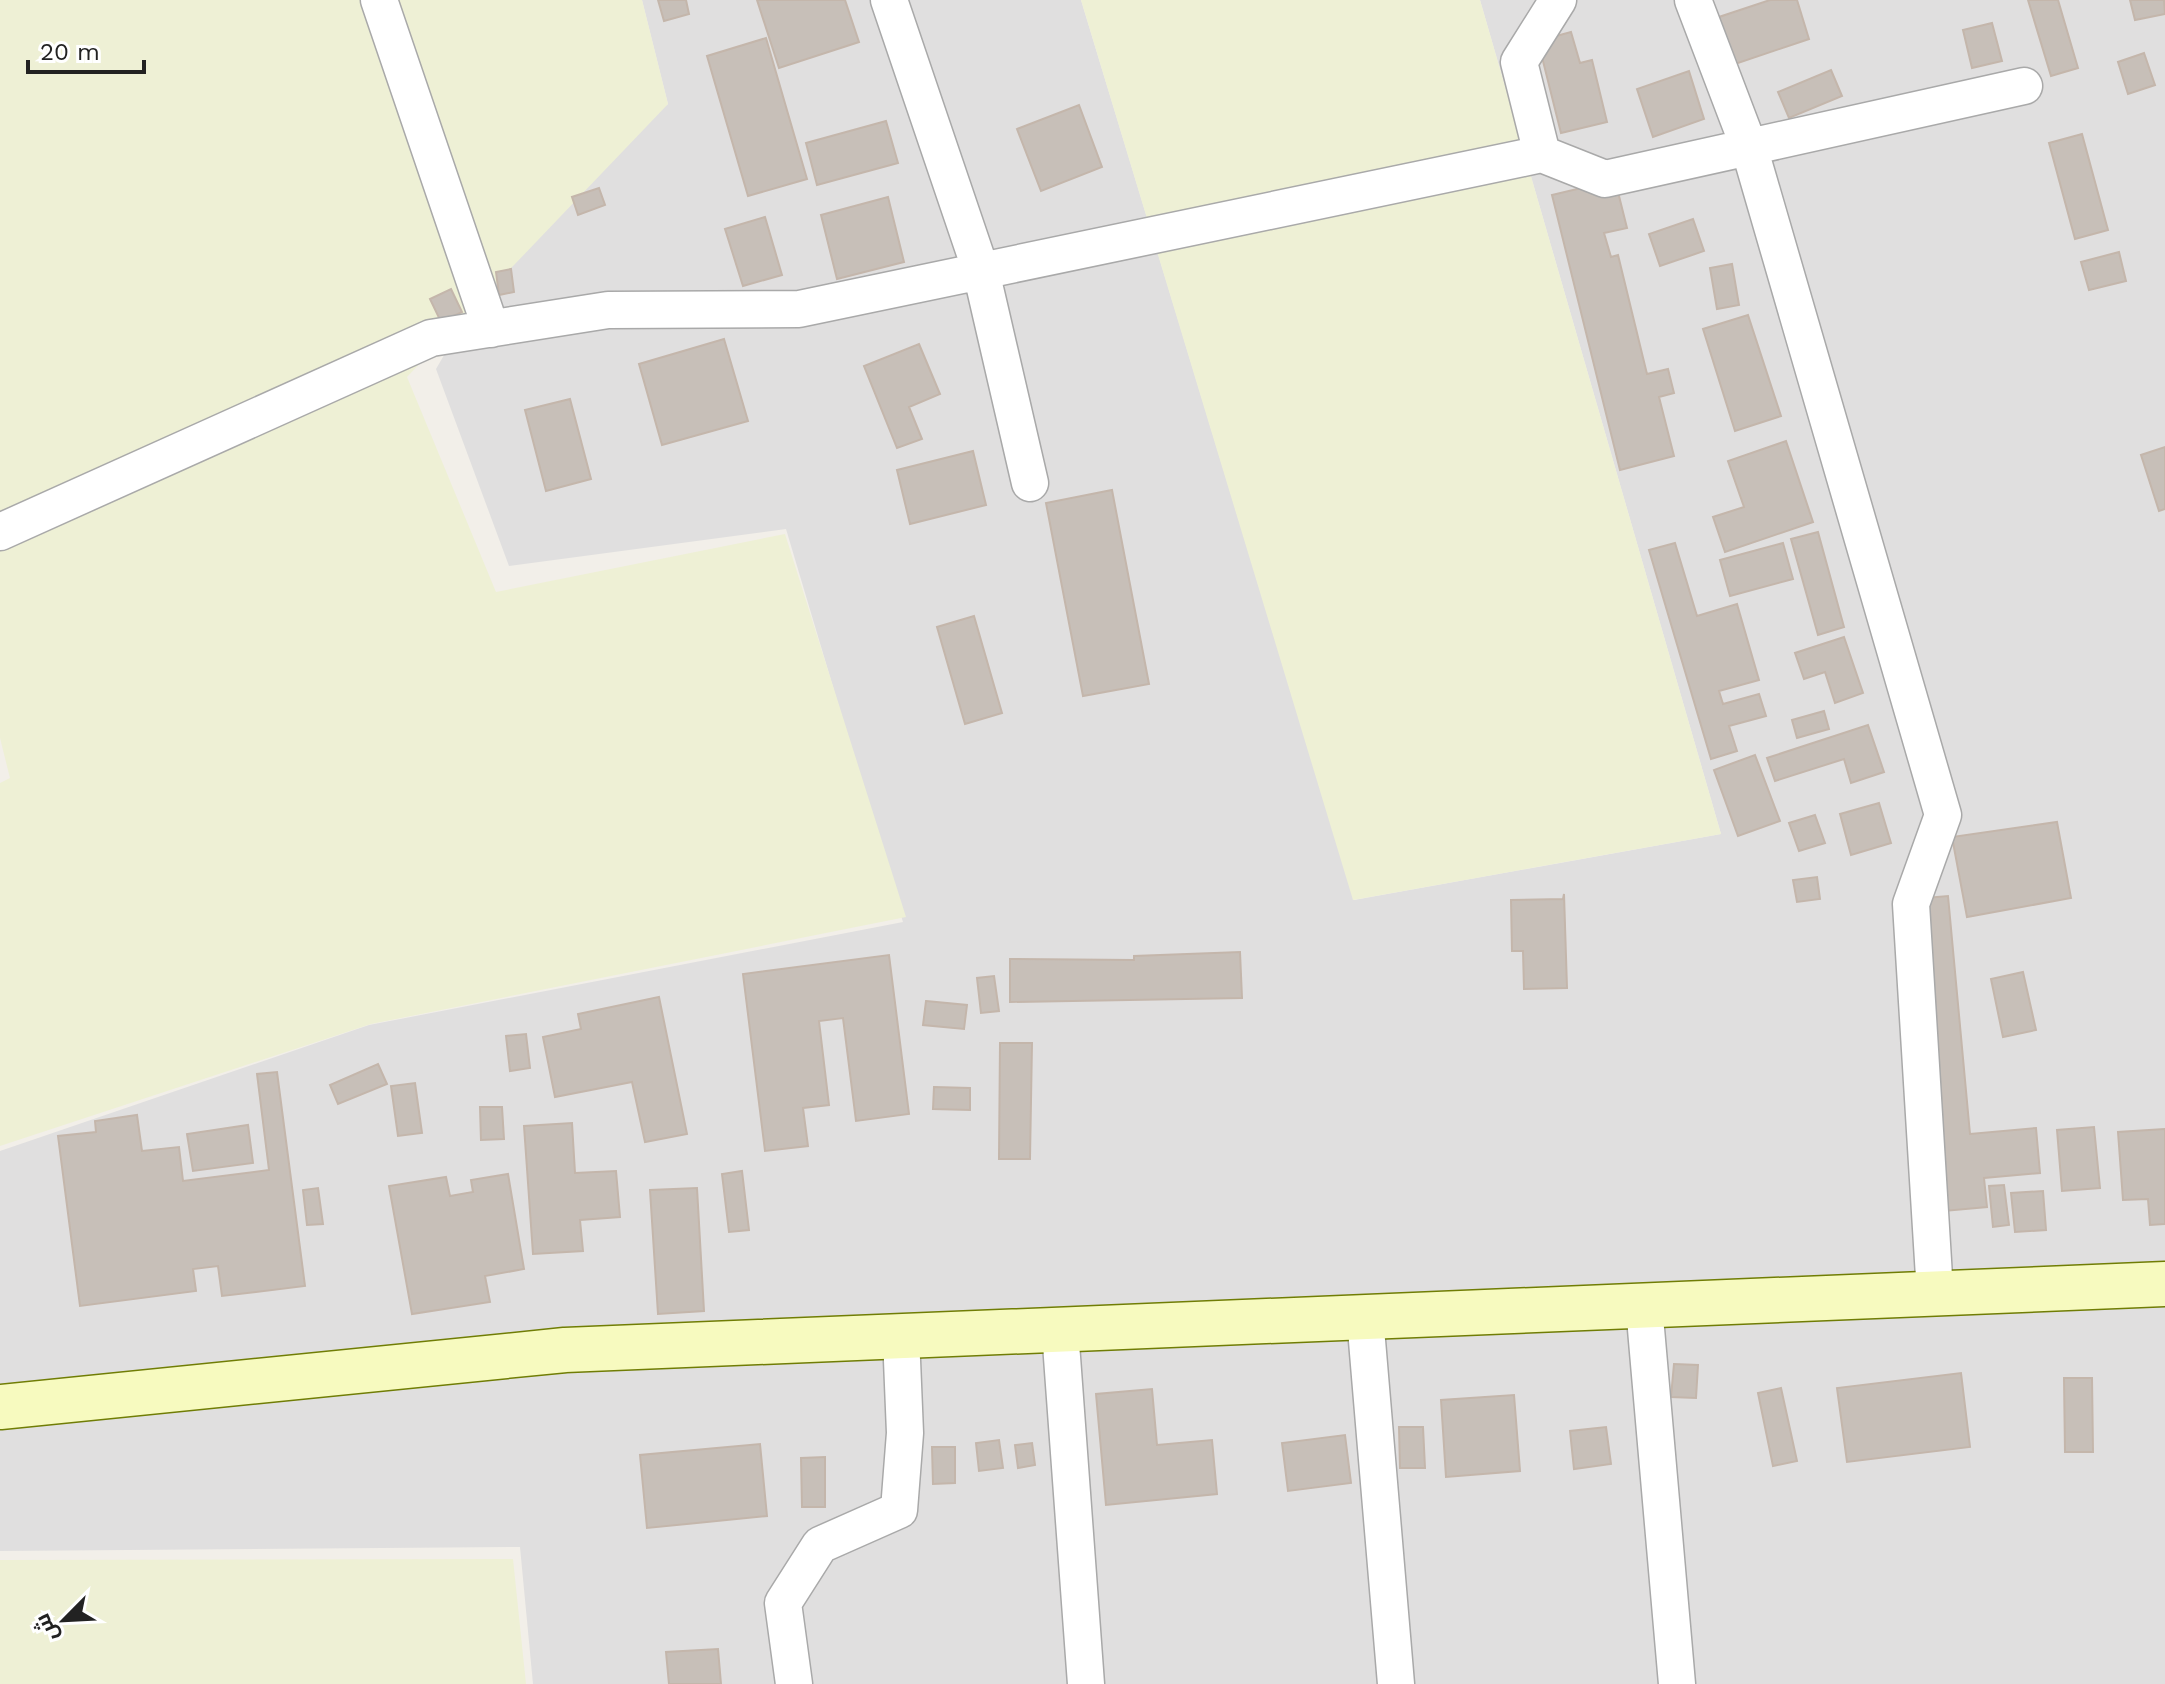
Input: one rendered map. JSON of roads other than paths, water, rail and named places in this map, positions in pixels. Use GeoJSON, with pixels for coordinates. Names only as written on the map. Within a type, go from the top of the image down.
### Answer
{"type":"FeatureCollection","features":[{"type":"Feature","properties":{"kind":"main road"},"geometry":{"type":"LineString","coordinates":[[0,1407],[565,1350],[2165,1284]]}},
{"type":"Feature","properties":{"kind":"street"},"geometry":{"type":"LineString","coordinates":[[379,0],[491,329]]}},
{"type":"Feature","properties":{"kind":"street"},"geometry":{"type":"LineString","coordinates":[[889,0],[981,271],[1030,483]]}},
{"type":"Feature","properties":{"kind":"street"},"geometry":{"type":"LineString","coordinates":[[1542,154],[1519,62],[1558,0]]}},
{"type":"Feature","properties":{"kind":"street"},"geometry":{"type":"LineString","coordinates":[[1693,0],[1749,147],[1943,815],[1911,904],[1935,1293]]}},
{"type":"Feature","properties":{"kind":"street"},"geometry":{"type":"LineString","coordinates":[[0,532],[431,338],[608,310],[799,309],[1542,154],[1605,179],[2024,86]]}},
{"type":"Feature","properties":{"kind":"street"},"geometry":{"type":"LineString","coordinates":[[1644,1306],[1677,1684]]}},
{"type":"Feature","properties":{"kind":"street"},"geometry":{"type":"LineString","coordinates":[[1365,1317],[1396,1684]]}},
{"type":"Feature","properties":{"kind":"street"},"geometry":{"type":"LineString","coordinates":[[1060,1330],[1086,1684]]}},
{"type":"Feature","properties":{"kind":"street"},"geometry":{"type":"LineString","coordinates":[[794,1684],[783,1603],[820,1545],[899,1510],[905,1433],[901,1336]]}}]}
